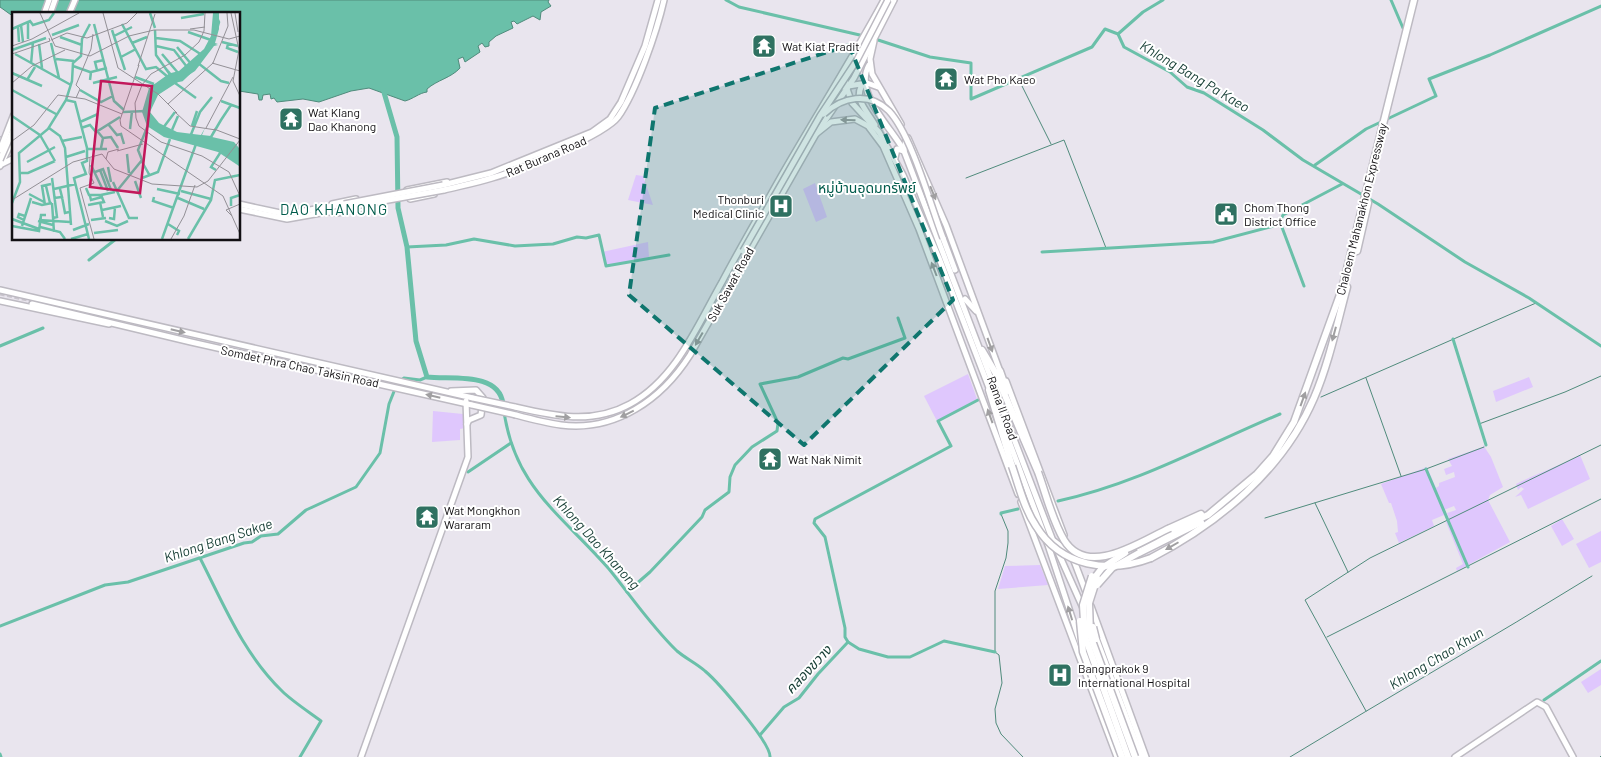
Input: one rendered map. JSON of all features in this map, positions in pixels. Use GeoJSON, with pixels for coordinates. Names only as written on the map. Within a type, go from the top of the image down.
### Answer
{"type":"FeatureCollection","features":[{"type":"Feature","properties":{"kind":"highway","name":"Chaloem Mahanakhon Expressway"},"geometry":{"type":"LineString","coordinates":[[1220,505],[1257,474],[1273,456],[1291,429],[1342,289],[1414,0]]}},
{"type":"Feature","properties":{"kind":"highway","name":"Chaloem Mahanakhon Expressway"},"geometry":{"type":"LineString","coordinates":[[1239,497],[1278,457],[1304,418],[1317,389],[1361,236],[1418,0]]}},
{"type":"Feature","properties":{"kind":"highway"},"geometry":{"type":"LineString","coordinates":[[982,350],[995,372],[1029,448]]}},
{"type":"Feature","properties":{"kind":"highway"},"geometry":{"type":"LineString","coordinates":[[1000,371],[1063,539],[1078,554],[1090,558],[1105,556],[1220,505]]}},
{"type":"Feature","properties":{"kind":"highway"},"geometry":{"type":"LineString","coordinates":[[989,390],[1012,466],[1031,518],[1047,542],[1077,561],[1101,567],[1124,566],[1151,558],[1211,521],[1239,497]]}},
{"type":"Feature","properties":{"kind":"highway"},"geometry":{"type":"LineString","coordinates":[[1138,757],[1110,688],[1089,623],[1089,604],[1098,583],[1120,562],[1194,527],[1239,497]]}},
{"type":"Feature","properties":{"kind":"highway"},"geometry":{"type":"LineString","coordinates":[[1126,757],[1082,634],[1081,606],[1086,591],[1097,574],[1125,553],[1173,533],[1208,515],[1220,505]]}},
{"type":"Feature","properties":{"kind":"highway"},"geometry":{"type":"LineString","coordinates":[[1126,757],[1087,644],[1083,618],[1084,599],[1094,577],[1088,618],[1092,640],[1138,757]]}},
{"type":"Feature","properties":{"kind":"main road"},"geometry":{"type":"LineString","coordinates":[[45,12],[49,0]]}},
{"type":"Feature","properties":{"kind":"main road"},"geometry":{"type":"LineString","coordinates":[[51,12],[55,0]]}},
{"type":"Feature","properties":{"kind":"main road"},"geometry":{"type":"LineString","coordinates":[[70,12],[75,0]]}},
{"type":"Feature","properties":{"kind":"main road","name":"Rat Burana Road"},"geometry":{"type":"LineString","coordinates":[[330,209],[455,185],[514,167],[592,132],[610,119],[634,77],[659,5],[664,0]]}},
{"type":"Feature","properties":{"kind":"main road","name":"Suk Sawat Road"},"geometry":{"type":"LineString","coordinates":[[473,398],[563,417],[588,417],[622,408],[652,389],[674,365],[709,307],[802,140],[846,69],[884,0]]}},
{"type":"Feature","properties":{"kind":"main road"},"geometry":{"type":"LineString","coordinates":[[709,307],[857,60],[888,0]]}},
{"type":"Feature","properties":{"kind":"main road","name":"Suk Sawat Road"},"geometry":{"type":"LineString","coordinates":[[472,405],[561,425],[594,425],[626,415],[656,395],[680,370],[690,354],[810,144],[815,131],[840,101],[859,71],[894,0]]}},
{"type":"Feature","properties":{"kind":"main road","name":"Rama II Road"},"geometry":{"type":"LineString","coordinates":[[874,40],[865,83],[871,102],[883,121],[893,131],[908,160],[974,328],[1053,541],[1096,640],[1138,757]]}},
{"type":"Feature","properties":{"kind":"main road","name":"Rama II Road"},"geometry":{"type":"LineString","coordinates":[[870,64],[872,74],[910,141],[937,202],[1000,371],[1012,393],[1146,757]]}},
{"type":"Feature","properties":{"kind":"main road"},"geometry":{"type":"LineString","coordinates":[[846,69],[852,72],[859,71]]}},
{"type":"Feature","properties":{"kind":"main road","name":"Rama II Road"},"geometry":{"type":"LineString","coordinates":[[846,69],[848,87],[855,107],[879,132],[895,158],[939,258],[1048,545],[1074,628],[1126,757]]}},
{"type":"Feature","properties":{"kind":"main road"},"geometry":{"type":"LineString","coordinates":[[865,83],[859,89],[858,96],[879,132]]}},
{"type":"Feature","properties":{"kind":"main road"},"geometry":{"type":"LineString","coordinates":[[833,89],[865,83],[879,87]]}},
{"type":"Feature","properties":{"kind":"main road"},"geometry":{"type":"LineString","coordinates":[[829,95],[838,96],[840,101]]}},
{"type":"Feature","properties":{"kind":"main road"},"geometry":{"type":"LineString","coordinates":[[815,131],[830,108],[846,100],[866,99],[887,109],[908,144],[974,328]]}},
{"type":"Feature","properties":{"kind":"main road"},"geometry":{"type":"LineString","coordinates":[[0,150],[12,119]]}},
{"type":"Feature","properties":{"kind":"main road"},"geometry":{"type":"LineString","coordinates":[[815,131],[842,119],[855,119],[879,132]]}},
{"type":"Feature","properties":{"kind":"main road"},"geometry":{"type":"LineString","coordinates":[[875,124],[878,120],[883,121]]}},
{"type":"Feature","properties":{"kind":"main road","name":"Rama II Road"},"geometry":{"type":"LineString","coordinates":[[868,126],[883,146],[903,190],[952,315],[1117,757]]}},
{"type":"Feature","properties":{"kind":"main road"},"geometry":{"type":"LineString","coordinates":[[0,133],[11,129]]}},
{"type":"Feature","properties":{"kind":"main road"},"geometry":{"type":"LineString","coordinates":[[0,163],[12,148],[1,143],[11,129]]}},
{"type":"Feature","properties":{"kind":"main road"},"geometry":{"type":"LineString","coordinates":[[0,163],[11,129]]}},
{"type":"Feature","properties":{"kind":"main road"},"geometry":{"type":"LineString","coordinates":[[895,158],[896,150],[904,151],[905,132]]}},
{"type":"Feature","properties":{"kind":"main road"},"geometry":{"type":"LineString","coordinates":[[908,160],[910,141]]}},
{"type":"Feature","properties":{"kind":"main road"},"geometry":{"type":"LineString","coordinates":[[0,163],[12,159]]}},
{"type":"Feature","properties":{"kind":"main road"},"geometry":{"type":"LineString","coordinates":[[455,185],[442,193],[408,198],[408,189],[455,185]]}},
{"type":"Feature","properties":{"kind":"main road"},"geometry":{"type":"LineString","coordinates":[[240,204],[285,214],[330,209],[337,213],[380,204],[376,196],[332,204],[330,209],[287,219],[240,209]]}},
{"type":"Feature","properties":{"kind":"main road","name":"Somdet Phra Chao Taksin Road"},"geometry":{"type":"LineString","coordinates":[[0,290],[473,398]]}},
{"type":"Feature","properties":{"kind":"main road"},"geometry":{"type":"LineString","coordinates":[[9,303],[6,298],[10,292]]}},
{"type":"Feature","properties":{"kind":"main road"},"geometry":{"type":"LineString","coordinates":[[965,299],[980,317]]}},
{"type":"Feature","properties":{"kind":"main road","name":"Somdet Phra Chao Taksin Road"},"geometry":{"type":"LineString","coordinates":[[0,301],[129,327],[472,405]]}},
{"type":"Feature","properties":{"kind":"main road","name":"Somdet Phra Chao Taksin Road"},"geometry":{"type":"LineString","coordinates":[[129,327],[32,302],[130,320]]}},
{"type":"Feature","properties":{"kind":"main road"},"geometry":{"type":"LineString","coordinates":[[952,315],[956,303]]}},
{"type":"Feature","properties":{"kind":"main road"},"geometry":{"type":"LineString","coordinates":[[652,389],[656,395]]}},
{"type":"Feature","properties":{"kind":"main road"},"geometry":{"type":"LineString","coordinates":[[446,392],[471,390],[480,393],[483,398],[482,413],[469,420],[467,424]]}},
{"type":"Feature","properties":{"kind":"main road"},"geometry":{"type":"LineString","coordinates":[[362,757],[463,472],[468,450],[466,396]]}},
{"type":"Feature","properties":{"kind":"main road"},"geometry":{"type":"LineString","coordinates":[[1062,561],[1063,533]]}},
{"type":"Feature","properties":{"kind":"main road"},"geometry":{"type":"LineString","coordinates":[[1053,541],[1071,554]]}},
{"type":"Feature","properties":{"kind":"main road"},"geometry":{"type":"LineString","coordinates":[[1038,546],[1048,545]]}},
{"type":"Feature","properties":{"kind":"main road"},"geometry":{"type":"LineString","coordinates":[[1454,757],[1537,702],[1546,707],[1573,757]]}},
{"type":"Feature","properties":{"kind":"highlighted area"},"geometry":{"type":"Polygon","coordinates":[[[849,45],[953,300],[804,445],[629,295],[655,108],[849,45]]]}},
{"type":"Feature","properties":{"kind":"shaded area"},"geometry":{"type":"Polygon","coordinates":[[[0,0],[549,0],[548,2],[551,6],[541,12],[540,20],[533,16],[517,24],[514,21],[511,22],[513,28],[496,36],[489,42],[489,46],[485,47],[482,43],[478,46],[480,52],[465,62],[463,57],[458,59],[460,68],[431,86],[427,89],[427,92],[408,100],[405,101],[369,88],[351,91],[319,102],[303,99],[277,102],[274,98],[271,99],[270,94],[263,95],[262,100],[259,100],[258,94],[240,91],[240,12],[12,12],[12,16],[0,7],[0,0]]]}},
{"type":"Feature","properties":{"kind":"shaded area"},"geometry":{"type":"Polygon","coordinates":[[[636,175],[643,176],[653,205],[628,200],[636,175]]]}},
{"type":"Feature","properties":{"kind":"shaded area"},"geometry":{"type":"Polygon","coordinates":[[[815,183],[827,217],[816,222],[803,189],[815,183]]]}},
{"type":"Feature","properties":{"kind":"shaded area"},"geometry":{"type":"Polygon","coordinates":[[[648,242],[649,257],[606,266],[602,252],[648,242]]]}},
{"type":"Feature","properties":{"kind":"shaded area"},"geometry":{"type":"Polygon","coordinates":[[[968,374],[977,399],[937,421],[924,396],[968,374]]]}},
{"type":"Feature","properties":{"kind":"shaded area"},"geometry":{"type":"Polygon","coordinates":[[[1529,377],[1533,387],[1496,402],[1493,391],[1529,377]]]}},
{"type":"Feature","properties":{"kind":"shaded area"},"geometry":{"type":"Polygon","coordinates":[[[433,411],[463,414],[465,428],[460,429],[460,440],[432,442],[433,411]]]}},
{"type":"Feature","properties":{"kind":"shaded area"},"geometry":{"type":"Polygon","coordinates":[[[1483,445],[1491,457],[1503,487],[1490,495],[1488,500],[1510,542],[1457,571],[1456,568],[1463,564],[1446,522],[1449,518],[1447,513],[1456,510],[1454,506],[1444,510],[1444,515],[1432,520],[1434,526],[1399,543],[1395,533],[1398,532],[1397,521],[1391,503],[1389,503],[1381,484],[1427,467],[1436,488],[1439,486],[1439,483],[1455,477],[1454,472],[1446,475],[1444,469],[1452,466],[1448,459],[1483,447],[1483,445]]]}},
{"type":"Feature","properties":{"kind":"shaded area"},"geometry":{"type":"Polygon","coordinates":[[[1580,455],[1590,479],[1528,509],[1521,495],[1515,497],[1524,489],[1521,487],[1518,490],[1516,484],[1580,455]]]}},
{"type":"Feature","properties":{"kind":"shaded area"},"geometry":{"type":"Polygon","coordinates":[[[1562,519],[1574,539],[1562,546],[1551,526],[1562,519]]]}},
{"type":"Feature","properties":{"kind":"shaded area"},"geometry":{"type":"Polygon","coordinates":[[[1601,531],[1601,562],[1589,568],[1576,544],[1601,531]]]}},
{"type":"Feature","properties":{"kind":"shaded area"},"geometry":{"type":"Polygon","coordinates":[[[1040,565],[1048,585],[998,589],[1005,566],[1040,565]]]}},
{"type":"Feature","properties":{"kind":"shaded area"},"geometry":{"type":"Polygon","coordinates":[[[1601,669],[1601,685],[1588,693],[1581,682],[1601,669]]]}},
{"type":"Feature","properties":{"kind":"waterway","name":"Khlong Bang Pa Kaeo"},"geometry":{"type":"LineString","coordinates":[[726,0],[739,7],[864,36]]}},
{"type":"Feature","properties":{"kind":"waterway"},"geometry":{"type":"LineString","coordinates":[[1118,34],[1143,12],[1163,0]]}},
{"type":"Feature","properties":{"kind":"waterway"},"geometry":{"type":"LineString","coordinates":[[1391,0],[1403,28]]}},
{"type":"Feature","properties":{"kind":"waterway"},"geometry":{"type":"LineString","coordinates":[[1315,165],[1366,129],[1436,96],[1429,79],[1490,55],[1601,6]]}},
{"type":"Feature","properties":{"kind":"waterway","name":"Khlong Bang Pa Kaeo"},"geometry":{"type":"LineString","coordinates":[[872,38],[930,57],[971,63],[971,99],[1092,47],[1105,29],[1118,34],[1124,47],[1170,72],[1187,87],[1204,93],[1263,130],[1303,160],[1378,204],[1465,262],[1529,298],[1601,346]]}},
{"type":"Feature","properties":{"kind":"waterway"},"geometry":{"type":"LineString","coordinates":[[1018,78],[1051,144]]}},
{"type":"Feature","properties":{"kind":"waterway","name":"Khlong Dao Khanong"},"geometry":{"type":"LineString","coordinates":[[383,89],[397,137],[398,208],[407,247],[416,341],[427,377],[472,379],[483,382],[493,386],[500,393],[503,404]]}},
{"type":"Feature","properties":{"kind":"waterway"},"geometry":{"type":"LineString","coordinates":[[966,178],[1064,140],[1106,248]]}},
{"type":"Feature","properties":{"kind":"waterway"},"geometry":{"type":"LineString","coordinates":[[1042,252],[1213,242],[1274,226],[1280,222],[1283,215],[1342,184]]}},
{"type":"Feature","properties":{"kind":"waterway"},"geometry":{"type":"LineString","coordinates":[[1280,222],[1304,286]]}},
{"type":"Feature","properties":{"kind":"waterway"},"geometry":{"type":"LineString","coordinates":[[407,247],[446,245],[474,239],[515,246],[553,244],[577,237],[586,238],[599,235],[606,266],[669,255]]}},
{"type":"Feature","properties":{"kind":"waterway"},"geometry":{"type":"LineString","coordinates":[[89,260],[115,240]]}},
{"type":"Feature","properties":{"kind":"waterway"},"geometry":{"type":"LineString","coordinates":[[1321,397],[1536,303]]}},
{"type":"Feature","properties":{"kind":"waterway"},"geometry":{"type":"LineString","coordinates":[[627,592],[650,572],[702,517],[705,510],[729,492],[730,477],[735,465],[752,447],[777,431],[778,423],[760,384],[798,377],[843,358],[848,359],[905,338],[898,318]]}},
{"type":"Feature","properties":{"kind":"waterway"},"geometry":{"type":"LineString","coordinates":[[0,346],[43,328]]}},
{"type":"Feature","properties":{"kind":"waterway"},"geometry":{"type":"LineString","coordinates":[[1453,339],[1486,445]]}},
{"type":"Feature","properties":{"kind":"waterway"},"geometry":{"type":"LineString","coordinates":[[1479,424],[1565,392],[1601,376]]}},
{"type":"Feature","properties":{"kind":"waterway","name":"Khlong Bang Sakae"},"geometry":{"type":"LineString","coordinates":[[0,626],[105,585],[128,582],[244,543],[252,542],[261,536],[278,534],[306,510],[356,487],[380,453],[389,404],[397,384],[404,378],[420,380],[427,377]]}},
{"type":"Feature","properties":{"kind":"waterway"},"geometry":{"type":"LineString","coordinates":[[1366,378],[1401,476]]}},
{"type":"Feature","properties":{"kind":"waterway"},"geometry":{"type":"LineString","coordinates":[[848,642],[845,637],[845,628],[825,537],[814,523],[815,519],[951,446],[938,421],[978,400]]}},
{"type":"Feature","properties":{"kind":"waterway","name":"Khlong Dao Khanong"},"geometry":{"type":"LineString","coordinates":[[503,404],[508,432],[516,456],[541,496],[609,569],[668,642],[680,654],[705,671],[732,699],[762,739],[770,757]]}},
{"type":"Feature","properties":{"kind":"waterway"},"geometry":{"type":"LineString","coordinates":[[1058,501],[1116,485],[1171,463],[1280,414]]}},
{"type":"Feature","properties":{"kind":"waterway"},"geometry":{"type":"LineString","coordinates":[[468,472],[511,443]]}},
{"type":"Feature","properties":{"kind":"waterway"},"geometry":{"type":"LineString","coordinates":[[1366,711],[1305,600],[1370,558],[1601,445]]}},
{"type":"Feature","properties":{"kind":"waterway"},"geometry":{"type":"LineString","coordinates":[[1265,518],[1426,469],[1484,447]]}},
{"type":"Feature","properties":{"kind":"waterway"},"geometry":{"type":"LineString","coordinates":[[1426,469],[1468,567]]}},
{"type":"Feature","properties":{"kind":"waterway"},"geometry":{"type":"LineString","coordinates":[[1327,637],[1601,499]]}},
{"type":"Feature","properties":{"kind":"waterway"},"geometry":{"type":"LineString","coordinates":[[1315,503],[1348,572]]}},
{"type":"Feature","properties":{"kind":"waterway"},"geometry":{"type":"LineString","coordinates":[[1001,514],[1018,509]]}},
{"type":"Feature","properties":{"kind":"waterway"},"geometry":{"type":"LineString","coordinates":[[1001,514],[1008,531],[1008,543],[1006,558],[995,591],[995,652],[999,655],[1002,683],[995,709],[996,723],[1001,734],[1023,757]]}},
{"type":"Feature","properties":{"kind":"waterway"},"geometry":{"type":"LineString","coordinates":[[200,558],[235,628],[256,661],[286,695],[321,721],[300,757]]}},
{"type":"Feature","properties":{"kind":"waterway","name":"Khlong Chao Khun"},"geometry":{"type":"LineString","coordinates":[[1290,757],[1592,576]]}},
{"type":"Feature","properties":{"kind":"waterway","name":"คลองขวาง"},"geometry":{"type":"LineString","coordinates":[[760,735],[784,707],[799,698],[818,674],[848,642],[859,649],[888,657],[910,657],[944,641],[995,652]]}},
{"type":"Feature","properties":{"kind":"waterway"},"geometry":{"type":"LineString","coordinates":[[1544,700],[1601,661]]}},
{"type":"Feature","properties":{"kind":"tunnel"},"geometry":{"type":"LineString","coordinates":[[0,293],[32,300]]}},
{"type":"Feature","properties":{"kind":"place","name":"Wat Kiat Pradit"},"geometry":{"type":"Point","coordinates":[764,46]}},
{"type":"Feature","properties":{"kind":"place","name":"Wat Pho Kaeo"},"geometry":{"type":"Point","coordinates":[946,79]}},
{"type":"Feature","properties":{"kind":"place","name":"Wat Klang Dao Khanong"},"geometry":{"type":"Point","coordinates":[291,119]}},
{"type":"Feature","properties":{"kind":"place","name":"Thonburi Medical Clinic"},"geometry":{"type":"Point","coordinates":[781,206]}},
{"type":"Feature","properties":{"kind":"place","name":"Chom Thong District Office"},"geometry":{"type":"Point","coordinates":[1226,214]}},
{"type":"Feature","properties":{"kind":"place","name":"Wat Nak Nimit"},"geometry":{"type":"Point","coordinates":[770,459]}},
{"type":"Feature","properties":{"kind":"place","name":"Wat Mongkhon Wararam"},"geometry":{"type":"Point","coordinates":[427,517]}},
{"type":"Feature","properties":{"kind":"place","name":"Bangprakok 9 International Hospital"},"geometry":{"type":"Point","coordinates":[1060,675]}},
{"type":"Feature","properties":{"kind":"district","name":"หมู่บ้านอุดมทรัพย์"},"geometry":{"type":"Point","coordinates":[867,187]}},
{"type":"Feature","properties":{"kind":"district","name":"DAO KHANONG"},"geometry":{"type":"Point","coordinates":[334,209]}}]}
